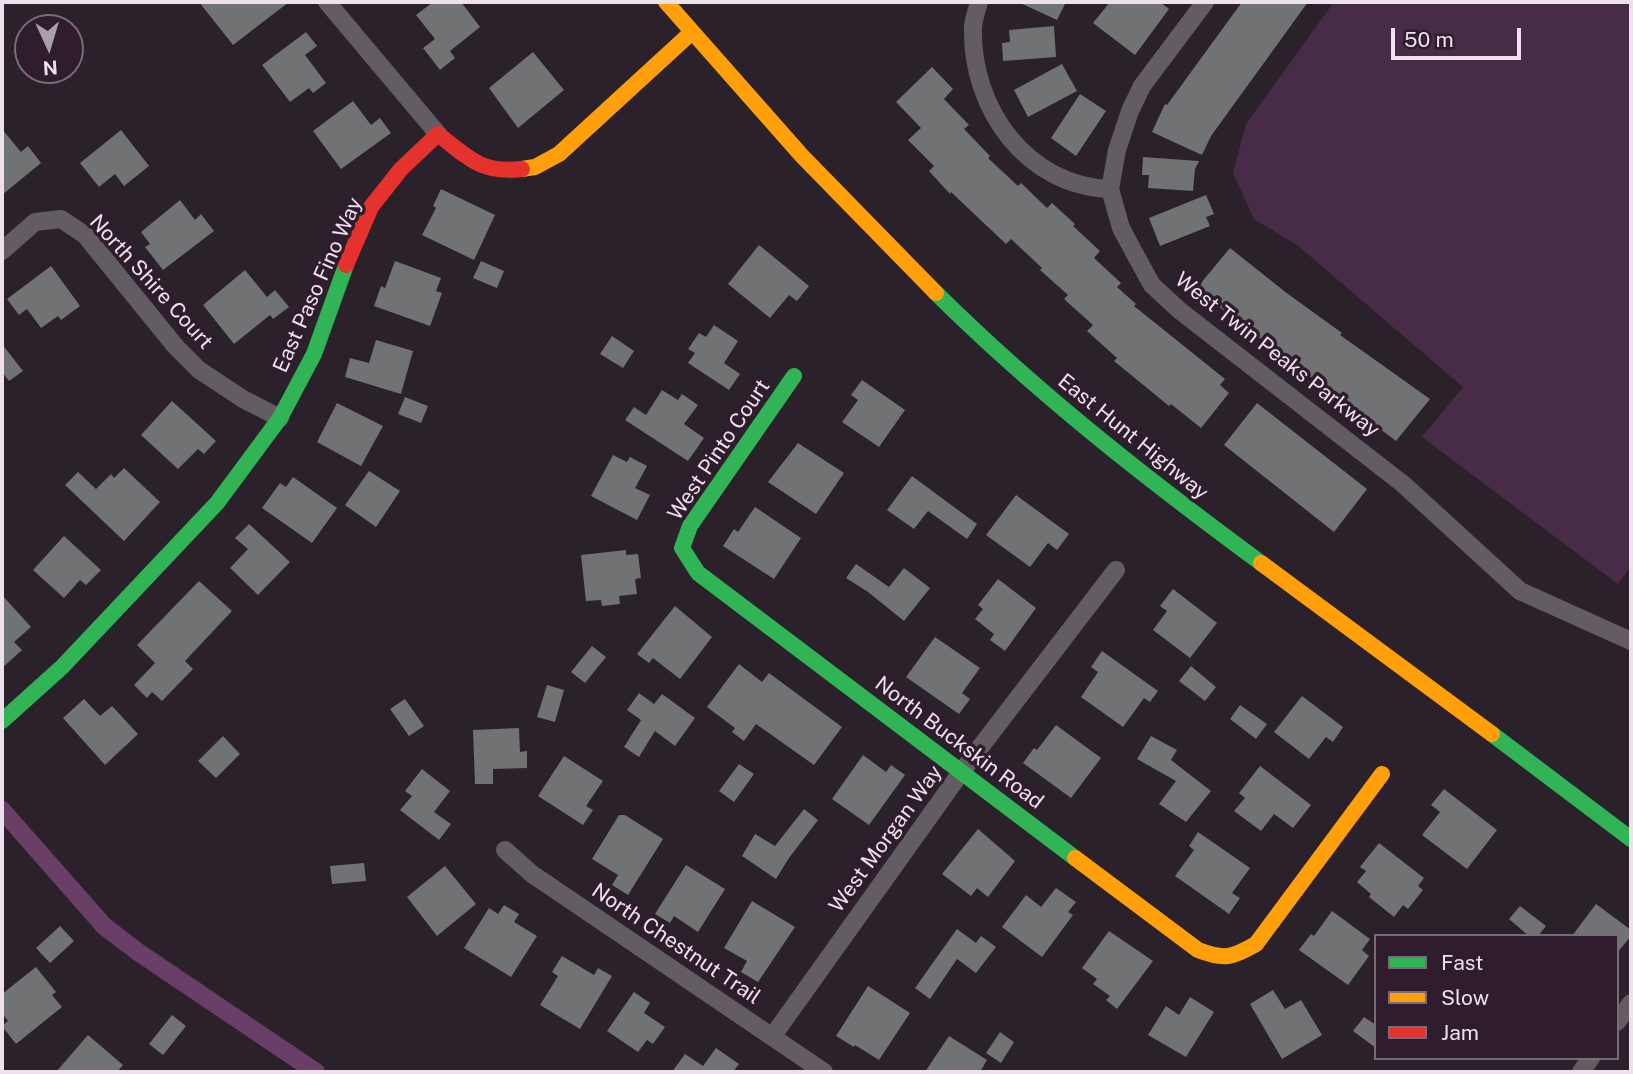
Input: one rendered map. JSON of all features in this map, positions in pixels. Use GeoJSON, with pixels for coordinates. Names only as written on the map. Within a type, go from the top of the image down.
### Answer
{"type":"FeatureCollection","features":[{"type":"Feature","properties":{"kind":"street"},"geometry":{"type":"LineString","coordinates":[[327,2],[438,134],[477,165],[506,171],[535,167],[559,154],[692,32]]}},
{"type":"Feature","properties":{"kind":"street","name":"East Hunt Highway"},"geometry":{"type":"LineString","coordinates":[[666,2],[769,121],[849,207],[932,290],[1047,396],[1143,475],[1631,839]]}},
{"type":"Feature","properties":{"kind":"street"},"geometry":{"type":"LineString","coordinates":[[979,2],[973,27],[976,61],[985,94],[1002,131],[1030,160],[1058,178],[1087,188],[1110,189]]}},
{"type":"Feature","properties":{"kind":"street","name":"West Twin Peaks Parkway"},"geometry":{"type":"LineString","coordinates":[[1205,2],[1142,86],[1117,150],[1110,189],[1121,228],[1152,285],[1179,310],[1404,484],[1520,591],[1631,641]]}},
{"type":"Feature","properties":{"kind":"street","name":"East Paso Fino Way"},"geometry":{"type":"LineString","coordinates":[[2,721],[61,667],[217,503],[280,418],[314,354],[344,270],[371,207],[401,169],[438,134]]}},
{"type":"Feature","properties":{"kind":"street","name":"North Shire Court"},"geometry":{"type":"LineString","coordinates":[[2,251],[35,222],[61,219],[85,235],[176,347],[199,370],[243,399],[280,418]]}},
{"type":"Feature","properties":{"kind":"street","name":"West Pinto Court"},"geometry":{"type":"LineString","coordinates":[[682,548],[690,526],[794,376]]}},
{"type":"Feature","properties":{"kind":"street","name":"North Buckskin Road"},"geometry":{"type":"LineString","coordinates":[[682,548],[698,573],[1198,950],[1222,959],[1236,956],[1256,944],[1382,775]]}},
{"type":"Feature","properties":{"kind":"street","name":"West Morgan Way"},"geometry":{"type":"LineString","coordinates":[[772,1037],[962,771],[1116,570]]}},
{"type":"Feature","properties":{"kind":"street","name":"North Chestnut Trail"},"geometry":{"type":"LineString","coordinates":[[505,850],[532,874],[824,1072]]}},
{"type":"Feature","properties":{"kind":"street"},"geometry":{"type":"LineString","coordinates":[[1619,1019],[1631,1003]]}},
{"type":"Feature","properties":{"kind":"shaded area"},"geometry":{"type":"Polygon","coordinates":[[[1334,2],[1631,2],[1631,566],[1618,584],[1422,437],[1463,387],[1297,245],[1254,219],[1233,173],[1246,124],[1334,2]]]}},
{"type":"Feature","properties":{"kind":"building"},"geometry":{"type":"Polygon","coordinates":[[[199,2],[289,2],[233,45],[199,2]]]}},
{"type":"Feature","properties":{"kind":"building"},"geometry":{"type":"Polygon","coordinates":[[[433,2],[461,2],[480,27],[450,51],[455,58],[440,70],[423,48],[435,39],[416,15],[433,2]]]}},
{"type":"Feature","properties":{"kind":"building"},"geometry":{"type":"Polygon","coordinates":[[[1018,2],[1066,2],[1057,20],[1018,2]]]}},
{"type":"Feature","properties":{"kind":"building"},"geometry":{"type":"Polygon","coordinates":[[[1110,2],[1160,2],[1169,9],[1135,55],[1093,23],[1110,2]]]}},
{"type":"Feature","properties":{"kind":"building"},"geometry":{"type":"Polygon","coordinates":[[[1242,2],[1308,2],[1211,136],[1202,155],[1152,132],[1165,104],[1167,105],[1242,2]]]}},
{"type":"Feature","properties":{"kind":"building"},"geometry":{"type":"Polygon","coordinates":[[[1054,26],[1056,57],[1003,61],[1002,43],[1010,42],[1009,30],[1054,26]]]}},
{"type":"Feature","properties":{"kind":"building"},"geometry":{"type":"Polygon","coordinates":[[[306,32],[317,46],[305,55],[326,83],[313,93],[309,88],[290,102],[262,65],[306,32]]]}},
{"type":"Feature","properties":{"kind":"building"},"geometry":{"type":"Polygon","coordinates":[[[533,52],[564,90],[518,128],[489,88],[533,52]]]}},
{"type":"Feature","properties":{"kind":"building"},"geometry":{"type":"Polygon","coordinates":[[[1062,64],[1077,91],[1028,117],[1014,90],[1062,64]]]}},
{"type":"Feature","properties":{"kind":"building"},"geometry":{"type":"Polygon","coordinates":[[[932,67],[953,89],[944,99],[969,125],[964,129],[990,156],[988,158],[1018,186],[1021,183],[1047,208],[1052,203],[1075,224],[1073,226],[1100,251],[1094,258],[1121,283],[1117,287],[1136,304],[1134,306],[1225,379],[1220,385],[1229,393],[1201,428],[1114,361],[1117,358],[1087,331],[1093,325],[1064,299],[1068,295],[1040,270],[1042,268],[1011,239],[1006,244],[951,192],[950,194],[929,171],[934,166],[908,140],[921,128],[896,102],[932,67]]]}},
{"type":"Feature","properties":{"kind":"building"},"geometry":{"type":"Polygon","coordinates":[[[1080,94],[1106,111],[1076,156],[1051,138],[1080,94]]]}},
{"type":"Feature","properties":{"kind":"building"},"geometry":{"type":"Polygon","coordinates":[[[353,101],[371,125],[380,118],[391,133],[341,169],[313,131],[353,101]]]}},
{"type":"Feature","properties":{"kind":"building"},"geometry":{"type":"Polygon","coordinates":[[[2,129],[21,152],[28,146],[41,163],[2,195],[2,129]]]}},
{"type":"Feature","properties":{"kind":"building"},"geometry":{"type":"Polygon","coordinates":[[[121,130],[149,166],[124,186],[115,174],[99,187],[80,163],[121,130]]]}},
{"type":"Feature","properties":{"kind":"building"},"geometry":{"type":"Polygon","coordinates":[[[1143,157],[1199,161],[1195,169],[1193,191],[1148,188],[1149,175],[1142,175],[1143,157]]]}},
{"type":"Feature","properties":{"kind":"building"},"geometry":{"type":"Polygon","coordinates":[[[441,189],[495,215],[474,260],[422,235],[436,208],[433,206],[441,189]]]}},
{"type":"Feature","properties":{"kind":"building"},"geometry":{"type":"Polygon","coordinates":[[[1206,195],[1214,214],[1206,217],[1210,226],[1160,246],[1149,218],[1206,195]]]}},
{"type":"Feature","properties":{"kind":"building"},"geometry":{"type":"Polygon","coordinates":[[[180,200],[195,220],[201,214],[214,231],[163,270],[145,247],[150,244],[141,232],[180,200]]]}},
{"type":"Feature","properties":{"kind":"building"},"geometry":{"type":"Polygon","coordinates":[[[759,245],[809,286],[797,301],[789,295],[770,318],[728,284],[759,245]]]}},
{"type":"Feature","properties":{"kind":"building"},"geometry":{"type":"Polygon","coordinates":[[[1230,248],[1342,333],[1340,335],[1430,399],[1396,441],[1371,422],[1373,420],[1309,376],[1196,289],[1230,248]]]}},
{"type":"Feature","properties":{"kind":"building"},"geometry":{"type":"Polygon","coordinates":[[[395,261],[441,278],[436,291],[442,293],[430,326],[374,306],[381,286],[385,288],[395,261]]]}},
{"type":"Feature","properties":{"kind":"building"},"geometry":{"type":"Polygon","coordinates":[[[481,261],[504,271],[497,288],[473,278],[481,261]]]}},
{"type":"Feature","properties":{"kind":"building"},"geometry":{"type":"Polygon","coordinates":[[[51,266],[80,306],[61,320],[58,316],[41,328],[27,309],[19,315],[7,299],[51,266]]]}},
{"type":"Feature","properties":{"kind":"building"},"geometry":{"type":"Polygon","coordinates":[[[245,270],[267,297],[275,290],[289,307],[273,319],[270,315],[234,344],[203,305],[245,270]]]}},
{"type":"Feature","properties":{"kind":"building"},"geometry":{"type":"Polygon","coordinates":[[[714,325],[738,341],[724,363],[740,374],[729,390],[688,363],[695,353],[688,349],[699,333],[706,337],[714,325]]]}},
{"type":"Feature","properties":{"kind":"building"},"geometry":{"type":"Polygon","coordinates":[[[612,336],[634,351],[623,368],[600,354],[612,336]]]}},
{"type":"Feature","properties":{"kind":"building"},"geometry":{"type":"Polygon","coordinates":[[[376,340],[413,351],[401,394],[345,377],[350,358],[369,363],[376,340]]]}},
{"type":"Feature","properties":{"kind":"building"},"geometry":{"type":"Polygon","coordinates":[[[2,344],[23,371],[9,381],[2,372],[2,344]]]}},
{"type":"Feature","properties":{"kind":"building"},"geometry":{"type":"Polygon","coordinates":[[[862,380],[905,410],[879,447],[842,422],[858,400],[851,395],[862,380]]]}},
{"type":"Feature","properties":{"kind":"building"},"geometry":{"type":"Polygon","coordinates":[[[662,390],[678,400],[682,394],[698,405],[684,424],[704,438],[688,461],[625,420],[634,407],[646,415],[662,390]]]}},
{"type":"Feature","properties":{"kind":"building"},"geometry":{"type":"Polygon","coordinates":[[[405,397],[428,406],[421,423],[398,414],[405,397]]]}},
{"type":"Feature","properties":{"kind":"building"},"geometry":{"type":"Polygon","coordinates":[[[172,401],[216,441],[204,454],[198,449],[178,469],[141,435],[172,401]]]}},
{"type":"Feature","properties":{"kind":"building"},"geometry":{"type":"Polygon","coordinates":[[[337,403],[383,426],[361,466],[317,442],[337,403]]]}},
{"type":"Feature","properties":{"kind":"building"},"geometry":{"type":"Polygon","coordinates":[[[1257,403],[1367,489],[1334,532],[1224,445],[1257,403]]]}},
{"type":"Feature","properties":{"kind":"building"},"geometry":{"type":"Polygon","coordinates":[[[798,443],[844,473],[816,514],[768,482],[798,443]]]}},
{"type":"Feature","properties":{"kind":"building"},"geometry":{"type":"Polygon","coordinates":[[[613,455],[627,462],[630,457],[647,466],[635,488],[650,495],[637,520],[591,496],[613,455]]]}},
{"type":"Feature","properties":{"kind":"building"},"geometry":{"type":"Polygon","coordinates":[[[124,468],[160,502],[124,541],[65,485],[78,472],[96,489],[111,474],[114,478],[124,468]]]}},
{"type":"Feature","properties":{"kind":"building"},"geometry":{"type":"Polygon","coordinates":[[[369,471],[400,491],[376,527],[345,505],[369,471]]]}},
{"type":"Feature","properties":{"kind":"building"},"geometry":{"type":"Polygon","coordinates":[[[912,476],[977,524],[967,539],[928,511],[914,529],[887,510],[912,476]]]}},
{"type":"Feature","properties":{"kind":"building"},"geometry":{"type":"Polygon","coordinates":[[[293,477],[337,508],[312,543],[262,508],[280,483],[286,487],[293,477]]]}},
{"type":"Feature","properties":{"kind":"building"},"geometry":{"type":"Polygon","coordinates":[[[1016,495],[1069,534],[1057,550],[1048,543],[1030,567],[986,535],[1016,495]]]}},
{"type":"Feature","properties":{"kind":"building"},"geometry":{"type":"Polygon","coordinates":[[[755,507],[801,538],[774,579],[723,546],[734,529],[738,532],[755,507]]]}},
{"type":"Feature","properties":{"kind":"building"},"geometry":{"type":"Polygon","coordinates":[[[249,524],[290,562],[258,595],[230,568],[248,549],[235,538],[249,524]]]}},
{"type":"Feature","properties":{"kind":"building"},"geometry":{"type":"Polygon","coordinates":[[[64,536],[101,570],[86,585],[80,580],[64,598],[33,570],[64,536]]]}},
{"type":"Feature","properties":{"kind":"building"},"geometry":{"type":"Polygon","coordinates":[[[626,550],[626,555],[638,554],[641,578],[635,579],[637,594],[619,596],[620,604],[602,606],[601,600],[586,601],[581,555],[626,550]]]}},
{"type":"Feature","properties":{"kind":"building"},"geometry":{"type":"Polygon","coordinates":[[[856,564],[889,587],[904,568],[930,588],[904,621],[846,578],[856,564]]]}},
{"type":"Feature","properties":{"kind":"building"},"geometry":{"type":"Polygon","coordinates":[[[998,579],[1036,608],[1005,651],[990,640],[994,634],[975,619],[983,609],[978,605],[998,579]]]}},
{"type":"Feature","properties":{"kind":"building"},"geometry":{"type":"Polygon","coordinates":[[[199,581],[232,611],[185,661],[193,669],[162,701],[152,692],[147,698],[134,685],[155,663],[137,645],[199,581]]]}},
{"type":"Feature","properties":{"kind":"building"},"geometry":{"type":"Polygon","coordinates":[[[1173,589],[1217,623],[1190,658],[1153,630],[1167,611],[1160,606],[1173,589]]]}},
{"type":"Feature","properties":{"kind":"building"},"geometry":{"type":"Polygon","coordinates":[[[2,595],[31,627],[14,642],[22,650],[2,668],[2,595]]]}},
{"type":"Feature","properties":{"kind":"building"},"geometry":{"type":"Polygon","coordinates":[[[675,606],[712,637],[680,679],[653,658],[649,663],[637,654],[675,606]]]}},
{"type":"Feature","properties":{"kind":"building"},"geometry":{"type":"Polygon","coordinates":[[[935,637],[980,668],[962,693],[970,699],[959,714],[906,677],[935,637]]]}},
{"type":"Feature","properties":{"kind":"building"},"geometry":{"type":"Polygon","coordinates":[[[592,646],[606,657],[585,683],[571,672],[592,646]]]}},
{"type":"Feature","properties":{"kind":"building"},"geometry":{"type":"Polygon","coordinates":[[[1102,651],[1158,691],[1150,702],[1144,698],[1123,727],[1081,697],[1098,672],[1091,667],[1102,651]]]}},
{"type":"Feature","properties":{"kind":"building"},"geometry":{"type":"Polygon","coordinates":[[[739,664],[762,682],[769,673],[842,727],[814,765],[756,724],[744,741],[732,732],[735,728],[707,707],[739,664]]]}},
{"type":"Feature","properties":{"kind":"building"},"geometry":{"type":"Polygon","coordinates":[[[1191,666],[1216,687],[1205,701],[1179,681],[1191,666]]]}},
{"type":"Feature","properties":{"kind":"building"},"geometry":{"type":"Polygon","coordinates":[[[547,685],[564,690],[555,722],[537,717],[547,685]]]}},
{"type":"Feature","properties":{"kind":"building"},"geometry":{"type":"Polygon","coordinates":[[[639,693],[654,704],[662,694],[695,718],[675,746],[655,731],[639,757],[624,747],[641,720],[627,710],[639,693]]]}},
{"type":"Feature","properties":{"kind":"building"},"geometry":{"type":"Polygon","coordinates":[[[1302,696],[1343,727],[1333,742],[1326,737],[1309,759],[1274,732],[1302,696]]]}},
{"type":"Feature","properties":{"kind":"building"},"geometry":{"type":"Polygon","coordinates":[[[84,699],[100,716],[112,706],[138,734],[105,765],[63,718],[84,699]]]}},
{"type":"Feature","properties":{"kind":"building"},"geometry":{"type":"Polygon","coordinates":[[[405,699],[424,726],[409,736],[390,709],[405,699]]]}},
{"type":"Feature","properties":{"kind":"building"},"geometry":{"type":"Polygon","coordinates":[[[1240,705],[1267,724],[1256,739],[1230,719],[1240,705]]]}},
{"type":"Feature","properties":{"kind":"building"},"geometry":{"type":"Polygon","coordinates":[[[1056,725],[1101,758],[1071,798],[1023,763],[1056,725]]]}},
{"type":"Feature","properties":{"kind":"building"},"geometry":{"type":"Polygon","coordinates":[[[519,728],[520,752],[527,751],[527,768],[493,769],[493,784],[475,784],[473,730],[519,728]]]}},
{"type":"Feature","properties":{"kind":"building"},"geometry":{"type":"Polygon","coordinates":[[[223,736],[240,754],[216,778],[198,761],[223,736]]]}},
{"type":"Feature","properties":{"kind":"building"},"geometry":{"type":"Polygon","coordinates":[[[1151,736],[1177,750],[1171,760],[1211,791],[1186,822],[1159,804],[1176,781],[1137,759],[1151,736]]]}},
{"type":"Feature","properties":{"kind":"building"},"geometry":{"type":"Polygon","coordinates":[[[863,755],[886,772],[891,765],[905,775],[869,825],[832,799],[863,755]]]}},
{"type":"Feature","properties":{"kind":"building"},"geometry":{"type":"Polygon","coordinates":[[[564,756],[603,781],[586,806],[593,810],[583,825],[538,796],[564,756]]]}},
{"type":"Feature","properties":{"kind":"building"},"geometry":{"type":"Polygon","coordinates":[[[739,764],[754,774],[734,802],[719,791],[739,764]]]}},
{"type":"Feature","properties":{"kind":"building"},"geometry":{"type":"Polygon","coordinates":[[[1260,766],[1311,805],[1293,828],[1274,814],[1261,831],[1234,811],[1245,798],[1239,793],[1260,766]]]}},
{"type":"Feature","properties":{"kind":"building"},"geometry":{"type":"Polygon","coordinates":[[[422,769],[450,791],[434,812],[451,824],[439,840],[400,810],[412,796],[405,791],[422,769]]]}},
{"type":"Feature","properties":{"kind":"building"},"geometry":{"type":"Polygon","coordinates":[[[1444,789],[1497,830],[1467,869],[1422,835],[1440,812],[1431,805],[1444,789]]]}},
{"type":"Feature","properties":{"kind":"building"},"geometry":{"type":"Polygon","coordinates":[[[804,809],[818,820],[776,879],[742,856],[755,834],[775,846],[804,809]]]}},
{"type":"Feature","properties":{"kind":"building"},"geometry":{"type":"Polygon","coordinates":[[[619,815],[625,815],[663,839],[628,895],[612,885],[618,875],[592,859],[619,815]]]}},
{"type":"Feature","properties":{"kind":"building"},"geometry":{"type":"Polygon","coordinates":[[[978,829],[1015,861],[988,897],[977,888],[971,896],[942,874],[978,829]]]}},
{"type":"Feature","properties":{"kind":"building"},"geometry":{"type":"Polygon","coordinates":[[[1198,832],[1250,868],[1232,893],[1240,898],[1229,914],[1175,876],[1194,850],[1189,846],[1198,832]]]}},
{"type":"Feature","properties":{"kind":"building"},"geometry":{"type":"Polygon","coordinates":[[[1379,843],[1424,878],[1418,886],[1423,890],[1408,909],[1403,905],[1394,917],[1369,897],[1371,894],[1357,882],[1366,871],[1360,867],[1379,843]]]}},
{"type":"Feature","properties":{"kind":"building"},"geometry":{"type":"Polygon","coordinates":[[[364,863],[366,881],[332,884],[330,866],[364,863]]]}},
{"type":"Feature","properties":{"kind":"building"},"geometry":{"type":"Polygon","coordinates":[[[686,865],[725,889],[698,932],[674,916],[670,923],[655,914],[686,865]]]}},
{"type":"Feature","properties":{"kind":"building"},"geometry":{"type":"Polygon","coordinates":[[[445,866],[476,904],[437,936],[407,897],[445,866]]]}},
{"type":"Feature","properties":{"kind":"building"},"geometry":{"type":"Polygon","coordinates":[[[1056,888],[1076,902],[1068,912],[1073,915],[1042,957],[1002,927],[1026,895],[1041,907],[1056,888]]]}},
{"type":"Feature","properties":{"kind":"building"},"geometry":{"type":"Polygon","coordinates":[[[752,901],[795,927],[758,982],[741,972],[747,961],[724,948],[752,901]]]}},
{"type":"Feature","properties":{"kind":"building"},"geometry":{"type":"Polygon","coordinates":[[[1596,904],[1631,930],[1631,936],[1619,951],[1619,934],[1574,934],[1596,904]]]}},
{"type":"Feature","properties":{"kind":"building"},"geometry":{"type":"Polygon","coordinates":[[[504,905],[519,914],[514,922],[537,936],[511,977],[464,948],[489,908],[498,914],[504,905]]]}},
{"type":"Feature","properties":{"kind":"building"},"geometry":{"type":"Polygon","coordinates":[[[1520,906],[1546,926],[1540,934],[1527,934],[1509,919],[1520,906]]]}},
{"type":"Feature","properties":{"kind":"building"},"geometry":{"type":"Polygon","coordinates":[[[1332,911],[1370,939],[1362,950],[1369,956],[1348,985],[1299,950],[1311,934],[1314,936],[1332,911]]]}},
{"type":"Feature","properties":{"kind":"building"},"geometry":{"type":"Polygon","coordinates":[[[60,926],[74,941],[50,963],[36,948],[60,926]]]}},
{"type":"Feature","properties":{"kind":"building"},"geometry":{"type":"Polygon","coordinates":[[[957,929],[976,943],[981,936],[996,947],[976,973],[957,959],[930,999],[915,988],[957,929]]]}},
{"type":"Feature","properties":{"kind":"building"},"geometry":{"type":"Polygon","coordinates":[[[1109,931],[1153,961],[1117,1009],[1106,1000],[1110,996],[1093,984],[1097,979],[1082,968],[1109,931]]]}},
{"type":"Feature","properties":{"kind":"building"},"geometry":{"type":"Polygon","coordinates":[[[562,956],[594,975],[598,968],[612,976],[580,1029],[540,1005],[558,976],[552,972],[562,956]]]}},
{"type":"Feature","properties":{"kind":"building"},"geometry":{"type":"Polygon","coordinates":[[[36,967],[56,992],[52,995],[62,1007],[16,1044],[2,1026],[8,1021],[2,1013],[2,994],[36,967]]]}},
{"type":"Feature","properties":{"kind":"building"},"geometry":{"type":"Polygon","coordinates":[[[868,986],[910,1013],[879,1060],[836,1036],[868,986]]]}},
{"type":"Feature","properties":{"kind":"building"},"geometry":{"type":"Polygon","coordinates":[[[1273,990],[1285,1009],[1301,1000],[1322,1035],[1282,1059],[1250,1004],[1273,990]]]}},
{"type":"Feature","properties":{"kind":"building"},"geometry":{"type":"Polygon","coordinates":[[[634,992],[650,1003],[644,1013],[665,1027],[653,1044],[647,1040],[638,1052],[607,1031],[634,992]]]}},
{"type":"Feature","properties":{"kind":"building"},"geometry":{"type":"Polygon","coordinates":[[[1190,997],[1214,1012],[1186,1057],[1148,1035],[1166,1006],[1179,1015],[1190,997]]]}},
{"type":"Feature","properties":{"kind":"building"},"geometry":{"type":"Polygon","coordinates":[[[172,1015],[186,1026],[163,1055],[149,1044],[172,1015]]]}},
{"type":"Feature","properties":{"kind":"building"},"geometry":{"type":"Polygon","coordinates":[[[1364,1017],[1374,1024],[1374,1047],[1353,1031],[1364,1017]]]}},
{"type":"Feature","properties":{"kind":"building"},"geometry":{"type":"Polygon","coordinates":[[[1000,1032],[1014,1042],[1001,1063],[986,1053],[1000,1032]]]}},
{"type":"Feature","properties":{"kind":"building"},"geometry":{"type":"Polygon","coordinates":[[[88,1035],[123,1065],[117,1072],[56,1072],[88,1035]]]}},
{"type":"Feature","properties":{"kind":"building"},"geometry":{"type":"Polygon","coordinates":[[[949,1036],[987,1060],[980,1072],[925,1072],[949,1036]]]}},
{"type":"Feature","properties":{"kind":"building"},"geometry":{"type":"Polygon","coordinates":[[[716,1048],[739,1064],[733,1072],[672,1072],[685,1054],[703,1066],[716,1048]]]}},
{"type":"Feature","properties":{"kind":"waterway"},"geometry":{"type":"LineString","coordinates":[[2,810],[104,926],[138,952],[316,1072]]}},
{"type":"Feature","properties":{"kind":"traffic: fast"},"geometry":{"type":"LineString","coordinates":[[2,721],[62,667],[217,503],[280,418],[314,354],[346,265]]}},
{"type":"Feature","properties":{"kind":"traffic: fast"},"geometry":{"type":"LineString","coordinates":[[936,293],[1053,400],[1261,563]]}},
{"type":"Feature","properties":{"kind":"traffic: fast"},"geometry":{"type":"LineString","coordinates":[[794,376],[690,526],[682,548],[698,573],[1075,858]]}},
{"type":"Feature","properties":{"kind":"traffic: fast"},"geometry":{"type":"LineString","coordinates":[[1492,734],[1631,839]]}},
{"type":"Feature","properties":{"kind":"traffic: slow"},"geometry":{"type":"LineString","coordinates":[[666,2],[802,156],[936,293]]}},
{"type":"Feature","properties":{"kind":"traffic: slow"},"geometry":{"type":"LineString","coordinates":[[522,169],[535,167],[559,154],[692,32]]}},
{"type":"Feature","properties":{"kind":"traffic: slow"},"geometry":{"type":"LineString","coordinates":[[1261,563],[1492,734]]}},
{"type":"Feature","properties":{"kind":"traffic: slow"},"geometry":{"type":"LineString","coordinates":[[1075,858],[1198,950],[1221,956],[1234,955],[1256,944],[1382,774]]}},
{"type":"Feature","properties":{"kind":"traffic: jam"},"geometry":{"type":"LineString","coordinates":[[346,265],[371,207],[401,169],[438,134],[475,162],[496,169],[522,169]]}}]}
